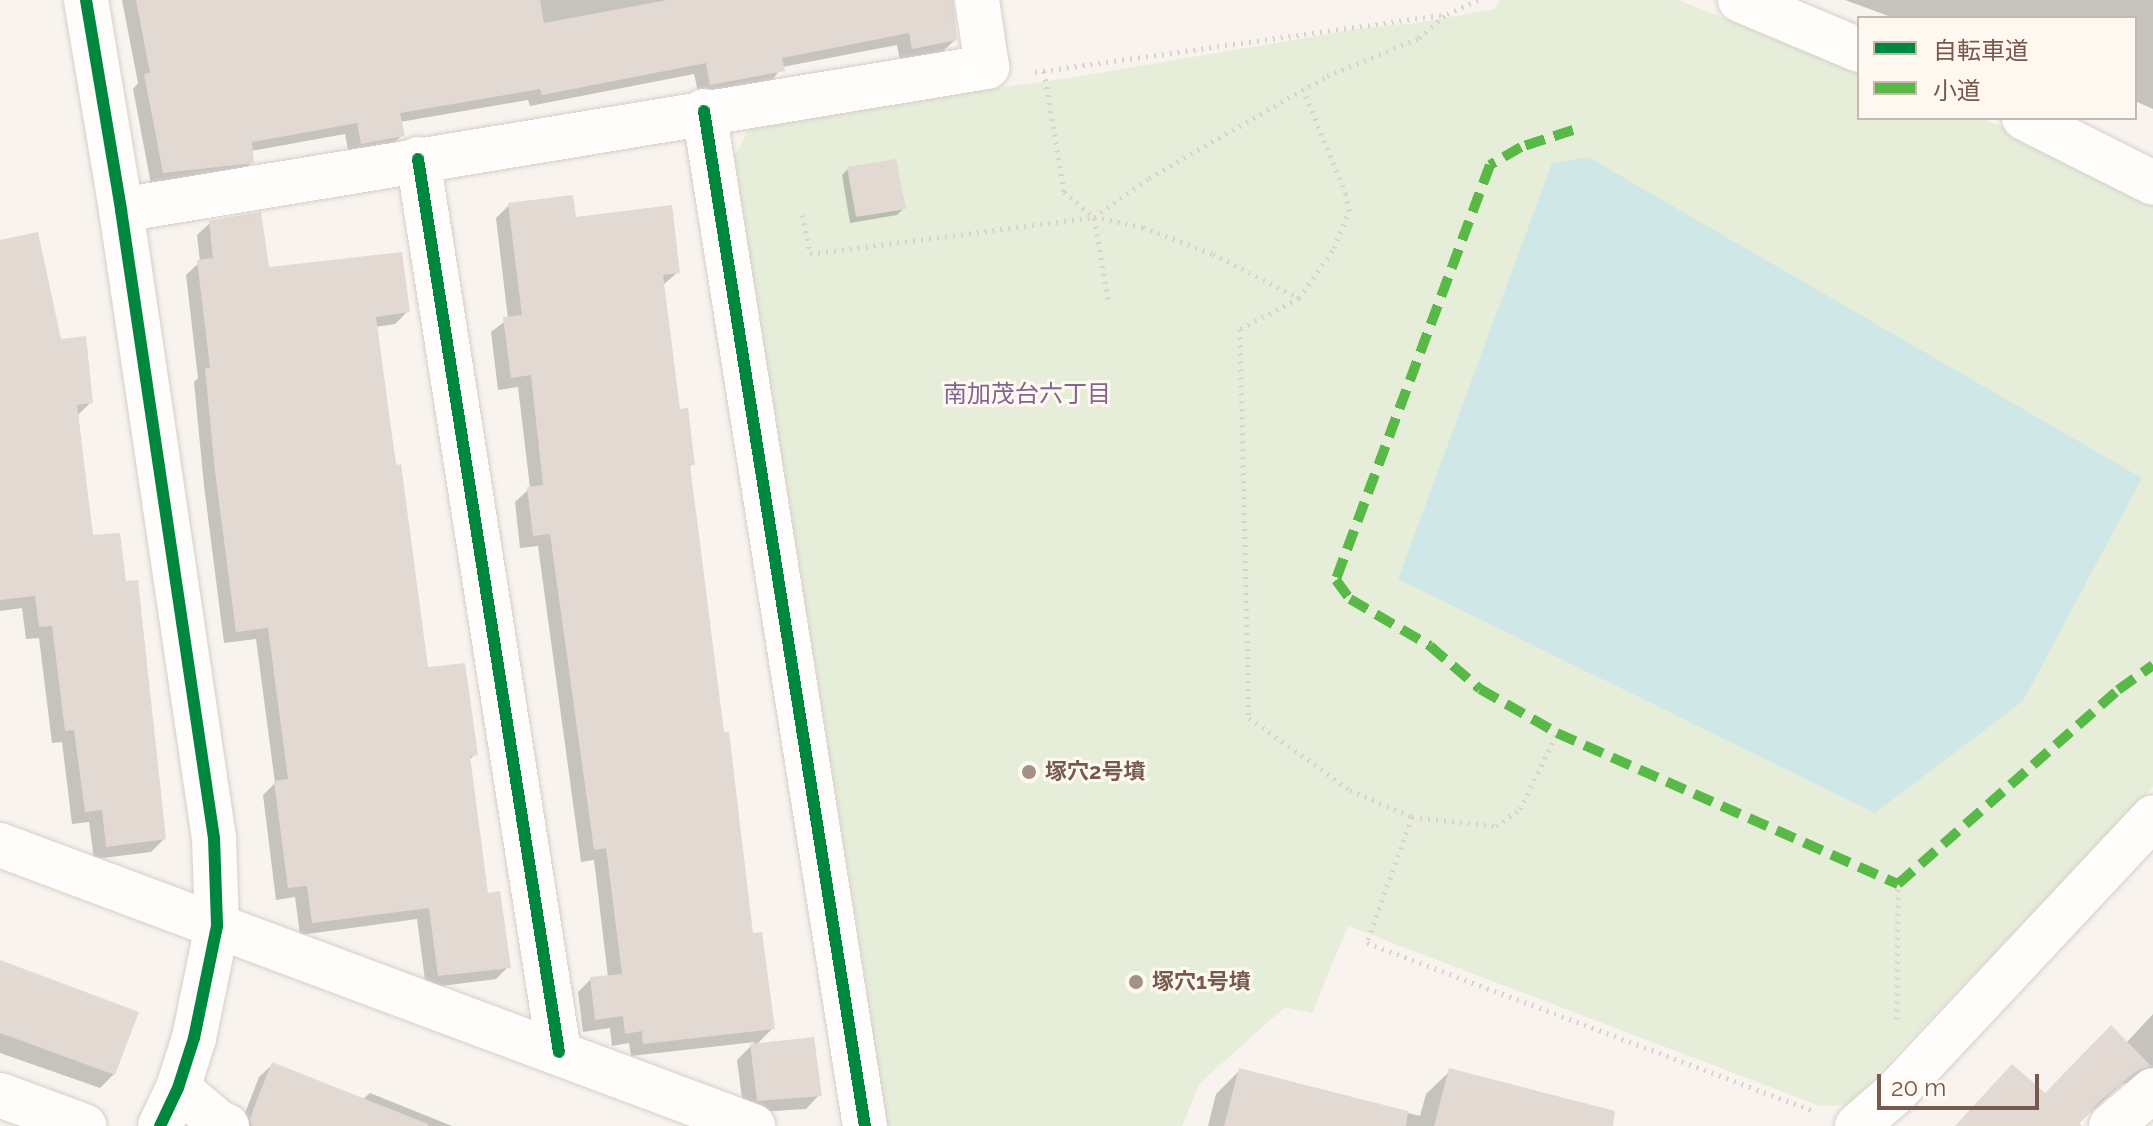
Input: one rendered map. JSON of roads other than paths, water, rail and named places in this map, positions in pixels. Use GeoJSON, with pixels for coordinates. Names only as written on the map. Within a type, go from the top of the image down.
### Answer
{"type":"FeatureCollection","features":[{"type":"Feature","properties":{"kind":"street"},"geometry":{"type":"LineString","coordinates":[[86,0],[121,210],[214,838],[217,926],[194,1038],[169,1107],[227,1126]]}},
{"type":"Feature","properties":{"kind":"street"},"geometry":{"type":"LineString","coordinates":[[121,210],[704,111],[987,67],[977,0]]}},
{"type":"Feature","properties":{"kind":"street"},"geometry":{"type":"LineString","coordinates":[[1740,0],[1857,49]]}},
{"type":"Feature","properties":{"kind":"street"},"geometry":{"type":"LineString","coordinates":[[704,111],[865,1126]]}},
{"type":"Feature","properties":{"kind":"street"},"geometry":{"type":"LineString","coordinates":[[2028,120],[2153,183]]}},
{"type":"Feature","properties":{"kind":"street"},"geometry":{"type":"LineString","coordinates":[[418,159],[559,1052]]}},
{"type":"Feature","properties":{"kind":"street"},"geometry":{"type":"LineString","coordinates":[[1838,1120],[1896,1092],[2153,817]]}},
{"type":"Feature","properties":{"kind":"street"},"geometry":{"type":"LineString","coordinates":[[0,845],[753,1126]]}},
{"type":"Feature","properties":{"kind":"street"},"geometry":{"type":"LineString","coordinates":[[2111,1126],[2153,1090]]}},
{"type":"Feature","properties":{"kind":"street"},"geometry":{"type":"LineString","coordinates":[[0,1095],[84,1126]]}},
{"type":"Feature","properties":{"kind":"place","name":"塚穴2号墳"},"geometry":{"type":"Point","coordinates":[1029,772]}},
{"type":"Feature","properties":{"kind":"place","name":"塚穴1号墳"},"geometry":{"type":"Point","coordinates":[1136,982]}},
{"type":"Feature","properties":{"kind":"district","name":"南加茂台六丁目"},"geometry":{"type":"Point","coordinates":[1027,394]}}]}
